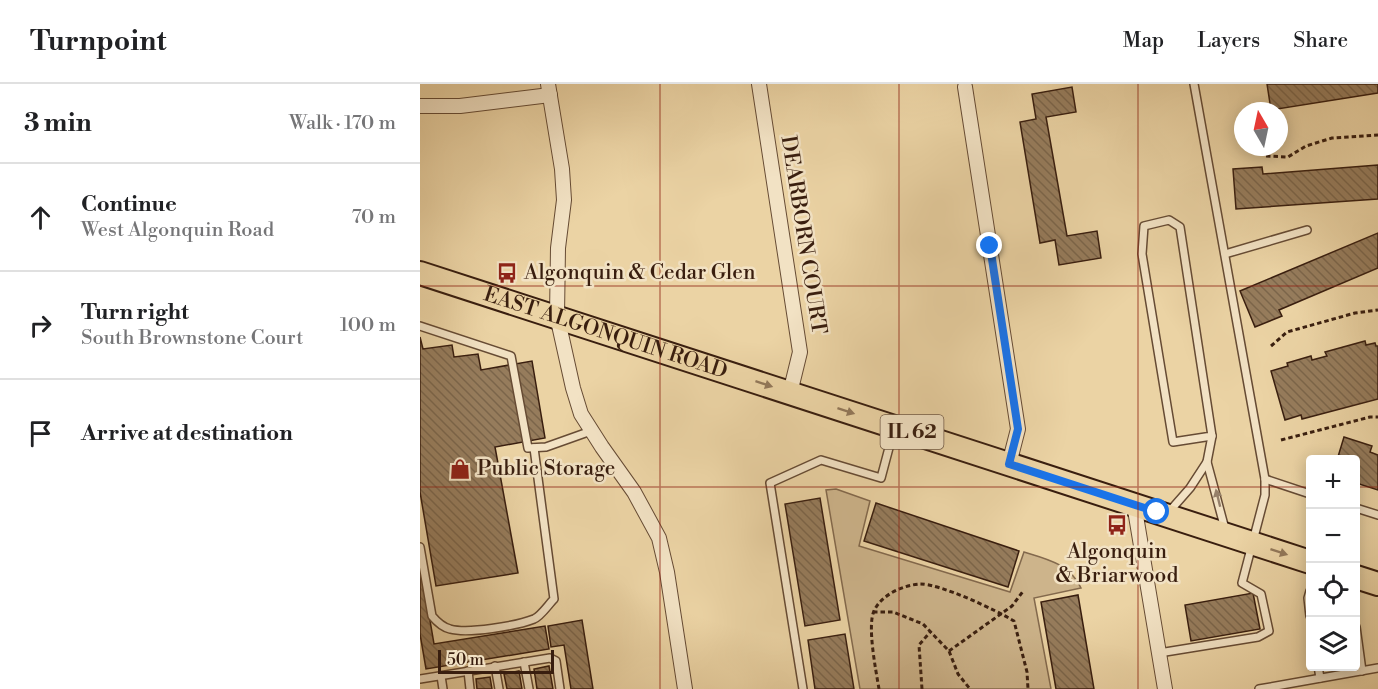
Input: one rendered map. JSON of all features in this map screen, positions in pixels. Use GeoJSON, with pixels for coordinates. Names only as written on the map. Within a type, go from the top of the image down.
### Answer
{"type":"FeatureCollection","features":[{"type":"Feature","properties":{"kind":"main road","name":"EAST ALGONQUIN ROAD"},"geometry":{"type":"LineString","coordinates":[[420,273],[790,393]]}},
{"type":"Feature","properties":{"kind":"main road","name":"IL 62"},"geometry":{"type":"LineString","coordinates":[[790,393],[1306,560]]}},
{"type":"Feature","properties":{"kind":"main road"},"geometry":{"type":"LineString","coordinates":[[1360,578],[1378,584]]}},
{"type":"Feature","properties":{"kind":"street","name":"DEARBORN COURT"},"geometry":{"type":"LineString","coordinates":[[759,84],[800,352],[790,393]]}},
{"type":"Feature","properties":{"kind":"street"},"geometry":{"type":"LineString","coordinates":[[965,87],[1018,429],[1009,464]]}},
{"type":"Feature","properties":{"kind":"street"},"geometry":{"type":"LineString","coordinates":[[420,106],[460,106],[549,89],[562,169],[564,200],[558,248],[557,316],[573,388],[581,414],[634,492],[659,538],[667,572],[685,689]]}},
{"type":"Feature","properties":{"kind":"street"},"geometry":{"type":"LineString","coordinates":[[1134,504],[1165,689]]}},
{"type":"Feature","properties":{"kind":"lane"},"geometry":{"type":"LineString","coordinates":[[1159,653],[1258,637],[1269,631],[1261,594],[1242,583],[1265,495],[1265,479],[1194,84]]}},
{"type":"Feature","properties":{"kind":"lane"},"geometry":{"type":"LineString","coordinates":[[1167,515],[1190,488],[1207,462],[1212,436],[1180,227],[1169,220],[1144,226],[1142,254],[1173,442],[1212,436]]}},
{"type":"Feature","properties":{"kind":"lane"},"geometry":{"type":"LineString","coordinates":[[1225,254],[1307,230]]}},
{"type":"Feature","properties":{"kind":"lane"},"geometry":{"type":"LineString","coordinates":[[420,326],[511,356],[528,448],[546,447],[591,430]]}},
{"type":"Feature","properties":{"kind":"lane"},"geometry":{"type":"LineString","coordinates":[[803,689],[770,483],[821,460],[881,478],[895,426]]}},
{"type":"Feature","properties":{"kind":"lane"},"geometry":{"type":"LineString","coordinates":[[420,547],[432,616],[438,623],[448,629],[465,632],[506,626],[535,618],[554,599],[534,448]]}},
{"type":"Feature","properties":{"kind":"lane"},"geometry":{"type":"LineString","coordinates":[[1207,462],[1226,535]]}},
{"type":"Feature","properties":{"kind":"lane"},"geometry":{"type":"LineString","coordinates":[[1265,479],[1306,492]]}},
{"type":"Feature","properties":{"kind":"lane"},"geometry":{"type":"LineString","coordinates":[[1359,509],[1378,515]]}},
{"type":"Feature","properties":{"kind":"lane"},"geometry":{"type":"LineString","coordinates":[[1360,656],[1362,671]]}},
{"type":"Feature","properties":{"kind":"lane"},"geometry":{"type":"LineString","coordinates":[[420,679],[550,658],[555,661],[560,689]]}},
{"type":"Feature","properties":{"kind":"lane"},"geometry":{"type":"LineString","coordinates":[[524,662],[529,689]]}},
{"type":"Feature","properties":{"kind":"lane"},"geometry":{"type":"LineString","coordinates":[[495,666],[499,689]]}},
{"type":"Feature","properties":{"kind":"lane"},"geometry":{"type":"LineString","coordinates":[[1259,689],[1378,669]]}},
{"type":"Feature","properties":{"kind":"lane"},"geometry":{"type":"LineString","coordinates":[[468,671],[470,689]]}},
{"type":"Feature","properties":{"kind":"lane"},"geometry":{"type":"LineString","coordinates":[[1319,671],[1320,678]]}},
{"type":"Feature","properties":{"kind":"lane"},"geometry":{"type":"LineString","coordinates":[[441,676],[443,689]]}},
{"type":"Feature","properties":{"kind":"path"},"geometry":{"type":"LineString","coordinates":[[1266,156],[1288,157],[1306,146],[1332,138],[1378,135]]}},
{"type":"Feature","properties":{"kind":"path"},"geometry":{"type":"LineString","coordinates":[[1271,346],[1287,332],[1355,313],[1378,310]]}},
{"type":"Feature","properties":{"kind":"path"},"geometry":{"type":"LineString","coordinates":[[1281,440],[1370,417],[1378,417]]}},
{"type":"Feature","properties":{"kind":"path"},"geometry":{"type":"LineString","coordinates":[[879,689],[872,636],[873,612],[882,600],[896,590],[920,584],[937,587],[1002,613],[1014,621],[1027,672],[1028,689]]}},
{"type":"Feature","properties":{"kind":"path"},"geometry":{"type":"LineString","coordinates":[[949,651],[1012,606],[1024,590]]}},
{"type":"Feature","properties":{"kind":"path"},"geometry":{"type":"LineString","coordinates":[[873,612],[893,612],[923,624],[949,651],[958,674],[970,689]]}},
{"type":"Feature","properties":{"kind":"path"},"geometry":{"type":"LineString","coordinates":[[922,689],[919,645],[931,631]]}},
{"type":"Feature","properties":{"kind":"shaded area"},"geometry":{"type":"Polygon","coordinates":[[[836,489],[870,501],[859,546],[1010,592],[1024,552],[1057,564],[1071,573],[1081,588],[1034,598],[1051,689],[860,689],[826,490],[836,489]]]}},
{"type":"Feature","properties":{"kind":"building"},"geometry":{"type":"Polygon","coordinates":[[[1267,84],[1378,84],[1378,93],[1288,107],[1288,102],[1270,102],[1267,84]]]}},
{"type":"Feature","properties":{"kind":"building"},"geometry":{"type":"Polygon","coordinates":[[[1072,87],[1076,112],[1046,117],[1067,236],[1097,231],[1101,258],[1059,265],[1055,240],[1040,243],[1020,122],[1036,119],[1032,94],[1072,87]]]}},
{"type":"Feature","properties":{"kind":"building"},"geometry":{"type":"Polygon","coordinates":[[[1378,165],[1378,199],[1236,209],[1233,169],[1262,167],[1263,174],[1378,165]]]}},
{"type":"Feature","properties":{"kind":"building"},"geometry":{"type":"Polygon","coordinates":[[[1378,233],[1378,268],[1279,310],[1282,316],[1255,327],[1240,291],[1378,233]]]}},
{"type":"Feature","properties":{"kind":"building","name":"Public Storage"},"geometry":{"type":"Polygon","coordinates":[[[420,337],[423,349],[452,345],[454,357],[478,354],[481,370],[532,361],[545,438],[495,447],[518,573],[436,586],[420,492],[420,337]]]}},
{"type":"Feature","properties":{"kind":"building"},"geometry":{"type":"Polygon","coordinates":[[[1365,341],[1366,345],[1375,343],[1378,346],[1378,399],[1302,419],[1301,415],[1285,420],[1271,371],[1288,366],[1287,363],[1311,356],[1312,360],[1327,356],[1325,352],[1365,341]]]}},
{"type":"Feature","properties":{"kind":"building"},"geometry":{"type":"Polygon","coordinates":[[[1344,437],[1372,446],[1370,452],[1378,455],[1378,490],[1360,484],[1360,455],[1339,455],[1344,437]]]}},
{"type":"Feature","properties":{"kind":"building"},"geometry":{"type":"Polygon","coordinates":[[[820,498],[840,620],[805,626],[785,504],[820,498]]]}},
{"type":"Feature","properties":{"kind":"building"},"geometry":{"type":"Polygon","coordinates":[[[876,503],[1019,551],[1008,587],[864,541],[876,503]]]}},
{"type":"Feature","properties":{"kind":"building"},"geometry":{"type":"Polygon","coordinates":[[[420,562],[434,644],[545,626],[549,649],[426,669],[420,634],[420,562]]]}},
{"type":"Feature","properties":{"kind":"building"},"geometry":{"type":"Polygon","coordinates":[[[1253,593],[1260,629],[1191,641],[1185,605],[1253,593]]]}},
{"type":"Feature","properties":{"kind":"building"},"geometry":{"type":"Polygon","coordinates":[[[1078,595],[1094,689],[1056,689],[1041,602],[1078,595]]]}},
{"type":"Feature","properties":{"kind":"building"},"geometry":{"type":"Polygon","coordinates":[[[582,620],[593,689],[571,689],[564,645],[551,647],[548,626],[582,620]]]}},
{"type":"Feature","properties":{"kind":"building"},"geometry":{"type":"Polygon","coordinates":[[[845,634],[854,689],[815,689],[808,640],[845,634]]]}},
{"type":"Feature","properties":{"kind":"building"},"geometry":{"type":"Polygon","coordinates":[[[549,666],[553,689],[537,689],[534,669],[549,666]]]}},
{"type":"Feature","properties":{"kind":"building"},"geometry":{"type":"Polygon","coordinates":[[[519,671],[522,689],[507,689],[504,674],[519,671]]]}},
{"type":"Feature","properties":{"kind":"building"},"geometry":{"type":"Polygon","coordinates":[[[490,677],[492,689],[477,689],[476,679],[490,677]]]}},
{"type":"Feature","properties":{"kind":"place","name":"Algonquin & Cedar Glen"},"geometry":{"type":"Point","coordinates":[507,273]}},
{"type":"Feature","properties":{"kind":"place","name":"Public Storage"},"geometry":{"type":"Point","coordinates":[460,469]}},
{"type":"Feature","properties":{"kind":"place","name":"Algonquin & Briarwood"},"geometry":{"type":"Point","coordinates":[1117,525]}},
{"type":"Feature","properties":{"kind":"route"},"geometry":{"type":"LineString","coordinates":[[990,246],[1018,429],[1009,464],[1157,512]]}}]}
